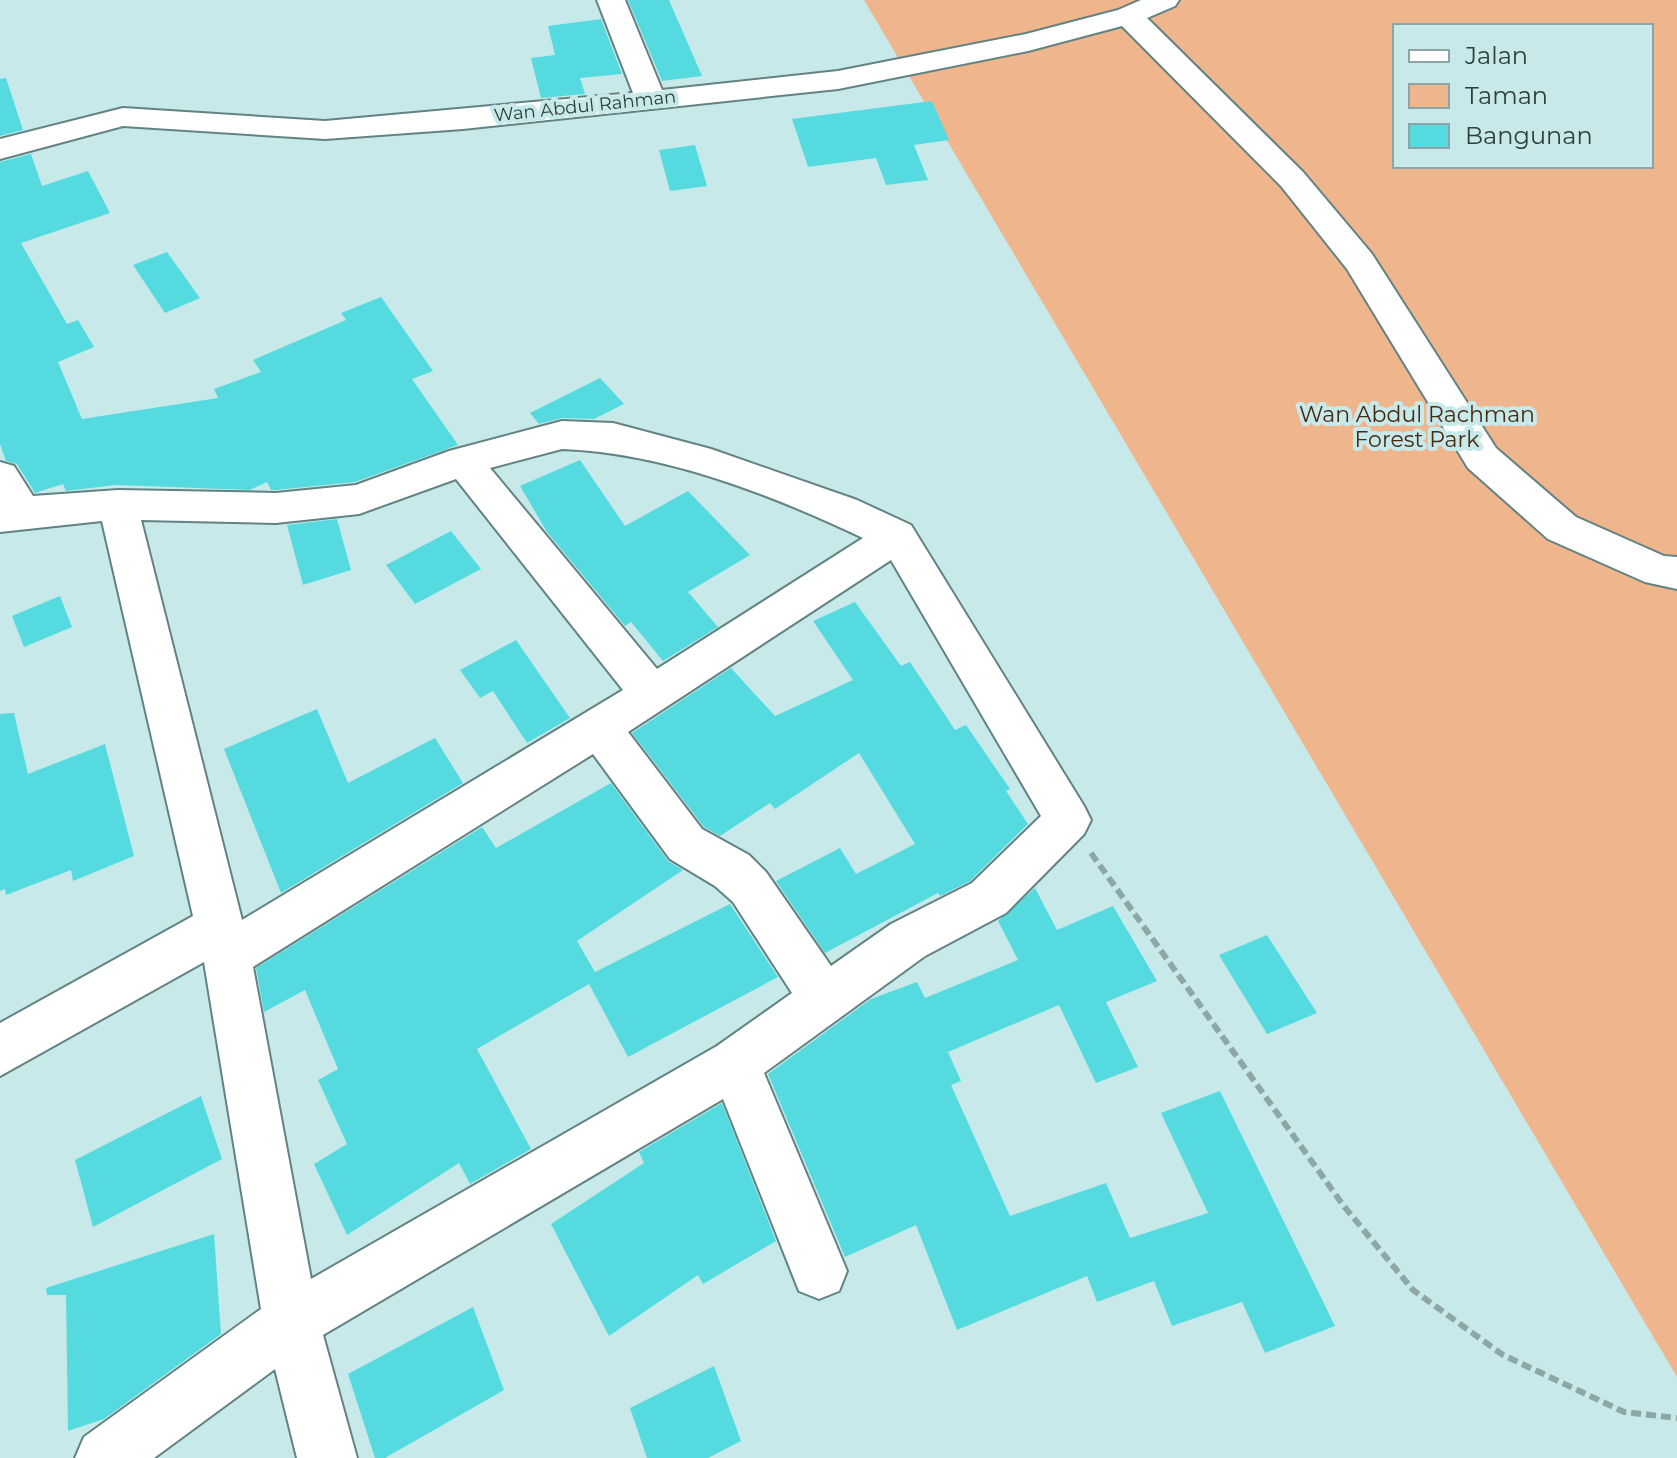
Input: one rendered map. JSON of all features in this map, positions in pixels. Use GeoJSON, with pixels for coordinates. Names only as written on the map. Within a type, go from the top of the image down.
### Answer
{"type":"FeatureCollection","features":[{"type":"Feature","properties":{"kind":"street"},"geometry":{"type":"LineString","coordinates":[[611,0],[651,99]]}},
{"type":"Feature","properties":{"kind":"street","name":"Wan Abdul Rahman"},"geometry":{"type":"LineString","coordinates":[[0,149],[123,117],[325,130],[463,120],[838,80],[1028,42],[1128,16],[1165,0]]}},
{"type":"Feature","properties":{"kind":"street"},"geometry":{"type":"LineString","coordinates":[[1128,16],[1292,179],[1360,262],[1482,458],[1562,528],[1659,571],[1677,573]]}},
{"type":"Feature","properties":{"kind":"street"},"geometry":{"type":"LineString","coordinates":[[0,476],[11,514],[118,505],[276,508],[359,499],[463,461],[562,435],[613,437],[711,463],[843,511],[897,536],[1068,820],[989,898],[908,940],[735,1064],[291,1322],[105,1458]]}},
{"type":"Feature","properties":{"kind":"street"},"geometry":{"type":"LineString","coordinates":[[463,461],[652,695]]}},
{"type":"Feature","properties":{"kind":"street"},"geometry":{"type":"LineString","coordinates":[[118,505],[224,942],[291,1322],[327,1458]]}},
{"type":"Feature","properties":{"kind":"street"},"geometry":{"type":"LineString","coordinates":[[0,1051],[224,942],[599,727],[897,536]]}},
{"type":"Feature","properties":{"kind":"street"},"geometry":{"type":"LineString","coordinates":[[599,727],[686,844],[698,856],[736,873],[753,892],[823,998]]}},
{"type":"Feature","properties":{"kind":"street"},"geometry":{"type":"LineString","coordinates":[[735,1064],[819,1271]]}},
{"type":"Feature","properties":{"kind":"path"},"geometry":{"type":"LineString","coordinates":[[1068,820],[1343,1205],[1413,1290],[1503,1355],[1624,1412],[1677,1418]]}},
{"type":"Feature","properties":{"kind":"green space","name":"Wan Abdul Rachman Forest Park"},"geometry":{"type":"Polygon","coordinates":[[[864,0],[1677,0],[1677,1377],[864,0]]]}},
{"type":"Feature","properties":{"kind":"building"},"geometry":{"type":"Polygon","coordinates":[[[628,0],[669,0],[702,76],[662,81],[628,0]]]}},
{"type":"Feature","properties":{"kind":"building"},"geometry":{"type":"Polygon","coordinates":[[[601,19],[622,74],[580,78],[585,94],[541,98],[531,58],[555,55],[548,26],[601,19]]]}},
{"type":"Feature","properties":{"kind":"building"},"geometry":{"type":"Polygon","coordinates":[[[6,78],[23,130],[0,136],[0,79],[6,78]]]}},
{"type":"Feature","properties":{"kind":"building"},"geometry":{"type":"Polygon","coordinates":[[[932,101],[949,140],[914,145],[928,180],[886,185],[876,158],[808,167],[792,119],[932,101]]]}},
{"type":"Feature","properties":{"kind":"building"},"geometry":{"type":"Polygon","coordinates":[[[695,145],[707,186],[670,191],[659,150],[695,145]]]}},
{"type":"Feature","properties":{"kind":"building"},"geometry":{"type":"Polygon","coordinates":[[[31,154],[42,186],[88,171],[110,213],[21,243],[67,324],[78,320],[94,347],[58,362],[82,419],[218,398],[214,389],[261,372],[253,360],[346,320],[341,313],[381,297],[433,371],[412,379],[458,445],[355,482],[276,490],[271,490],[267,482],[250,490],[116,485],[66,491],[63,484],[35,493],[17,464],[6,461],[0,444],[0,162],[31,154]]]}},
{"type":"Feature","properties":{"kind":"building"},"geometry":{"type":"Polygon","coordinates":[[[167,252],[200,298],[165,313],[133,265],[167,252]]]}},
{"type":"Feature","properties":{"kind":"building"},"geometry":{"type":"Polygon","coordinates":[[[600,378],[624,404],[594,419],[562,418],[539,424],[530,413],[600,378]]]}},
{"type":"Feature","properties":{"kind":"building"},"geometry":{"type":"Polygon","coordinates":[[[580,460],[625,526],[688,491],[750,555],[688,592],[718,627],[663,661],[631,622],[625,626],[547,532],[520,486],[580,460]]]}},
{"type":"Feature","properties":{"kind":"building"},"geometry":{"type":"Polygon","coordinates":[[[337,519],[351,570],[303,585],[287,525],[337,519]]]}},
{"type":"Feature","properties":{"kind":"building"},"geometry":{"type":"Polygon","coordinates":[[[451,531],[481,569],[415,604],[386,565],[451,531]]]}},
{"type":"Feature","properties":{"kind":"building"},"geometry":{"type":"Polygon","coordinates":[[[60,596],[72,627],[24,647],[12,616],[60,596]]]}},
{"type":"Feature","properties":{"kind":"building"},"geometry":{"type":"Polygon","coordinates":[[[855,602],[901,666],[910,662],[955,730],[966,725],[1010,789],[1006,791],[1028,824],[970,881],[940,896],[938,893],[825,953],[776,881],[840,848],[856,874],[915,844],[859,753],[775,809],[770,803],[720,836],[704,827],[632,733],[731,668],[775,716],[853,680],[813,621],[855,602]]]}},
{"type":"Feature","properties":{"kind":"building"},"geometry":{"type":"Polygon","coordinates":[[[516,640],[570,718],[527,743],[493,691],[480,698],[460,670],[516,640]]]}},
{"type":"Feature","properties":{"kind":"building"},"geometry":{"type":"Polygon","coordinates":[[[317,709],[348,783],[435,738],[463,783],[281,893],[224,749],[317,709]]]}},
{"type":"Feature","properties":{"kind":"building"},"geometry":{"type":"Polygon","coordinates":[[[14,713],[28,774],[105,744],[134,856],[73,881],[71,870],[6,895],[5,889],[0,891],[0,714],[14,713]]]}},
{"type":"Feature","properties":{"kind":"building"},"geometry":{"type":"Polygon","coordinates":[[[611,783],[668,861],[683,870],[577,941],[595,972],[730,904],[778,977],[628,1057],[589,984],[477,1049],[531,1149],[470,1184],[459,1163],[347,1235],[314,1164],[347,1144],[318,1080],[338,1069],[305,990],[264,1012],[256,968],[482,827],[496,848],[611,783]]]}},
{"type":"Feature","properties":{"kind":"building"},"geometry":{"type":"Polygon","coordinates":[[[1035,888],[1057,930],[1113,906],[1157,981],[1106,1002],[1138,1067],[1096,1083],[1059,1005],[948,1052],[961,1081],[951,1085],[1010,1216],[1106,1183],[1130,1238],[1208,1213],[1161,1113],[1220,1091],[1335,1326],[1265,1353],[1242,1302],[1172,1326],[1154,1281],[1097,1302],[1087,1276],[957,1330],[916,1225],[845,1257],[768,1074],[871,999],[917,982],[925,998],[1018,960],[998,921],[1035,888]]]}},
{"type":"Feature","properties":{"kind":"building"},"geometry":{"type":"Polygon","coordinates":[[[1267,935],[1317,1013],[1267,1034],[1219,955],[1267,935]]]}},
{"type":"Feature","properties":{"kind":"building"},"geometry":{"type":"Polygon","coordinates":[[[201,1096],[222,1159],[93,1227],[75,1160],[201,1096]]]}},
{"type":"Feature","properties":{"kind":"building"},"geometry":{"type":"Polygon","coordinates":[[[722,1103],[776,1241],[703,1284],[698,1275],[609,1336],[551,1224],[644,1163],[639,1152],[722,1103]]]}},
{"type":"Feature","properties":{"kind":"building"},"geometry":{"type":"Polygon","coordinates":[[[214,1234],[221,1334],[104,1419],[68,1431],[66,1295],[47,1295],[46,1288],[214,1234]]]}},
{"type":"Feature","properties":{"kind":"building"},"geometry":{"type":"Polygon","coordinates":[[[473,1307],[504,1390],[385,1458],[375,1458],[348,1374],[473,1307]]]}},
{"type":"Feature","properties":{"kind":"building"},"geometry":{"type":"Polygon","coordinates":[[[714,1366],[741,1441],[708,1458],[647,1458],[630,1408],[714,1366]]]}}]}
